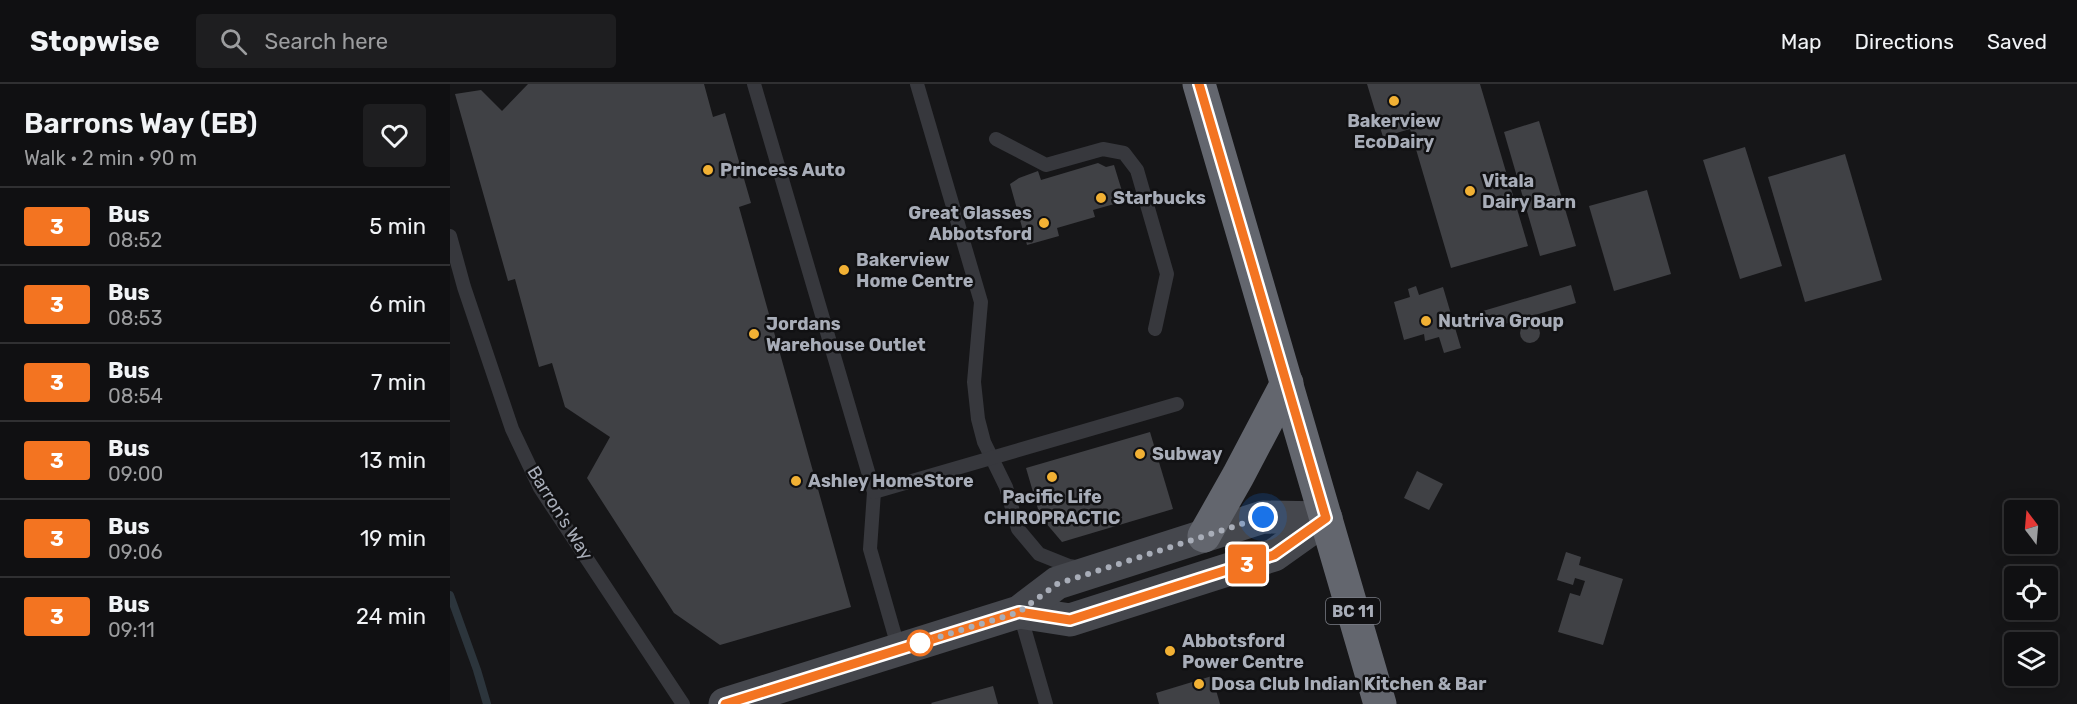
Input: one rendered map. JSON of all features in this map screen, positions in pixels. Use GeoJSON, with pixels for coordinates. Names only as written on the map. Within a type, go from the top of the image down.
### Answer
{"type":"FeatureCollection","features":[{"type":"Feature","properties":{"kind":"highway","name":"BC 11"},"geometry":{"type":"LineString","coordinates":[[1199,84],[1380,704]]}},
{"type":"Feature","properties":{"kind":"highway"},"geometry":{"type":"LineString","coordinates":[[1203,536],[1238,476],[1287,383]]}},
{"type":"Feature","properties":{"kind":"street"},"geometry":{"type":"LineString","coordinates":[[725,704],[1019,612],[1057,584],[1263,517],[1326,518]]}},
{"type":"Feature","properties":{"kind":"street"},"geometry":{"type":"LineString","coordinates":[[1019,612],[1070,620],[1274,555],[1326,518]]}},
{"type":"Feature","properties":{"kind":"lane"},"geometry":{"type":"LineString","coordinates":[[754,84],[874,492],[870,549],[899,650]]}},
{"type":"Feature","properties":{"kind":"lane"},"geometry":{"type":"LineString","coordinates":[[917,84],[981,302],[974,382],[978,419],[984,442],[1006,487],[1018,529],[1039,554],[1069,567],[1098,570]]}},
{"type":"Feature","properties":{"kind":"lane"},"geometry":{"type":"LineString","coordinates":[[996,139],[1046,165],[1103,149],[1124,153],[1137,170],[1167,274],[1155,329]]}},
{"type":"Feature","properties":{"kind":"lane","name":"Barron's Way"},"geometry":{"type":"LineString","coordinates":[[450,236],[464,287],[512,429],[540,488],[683,704]]}},
{"type":"Feature","properties":{"kind":"lane"},"geometry":{"type":"LineString","coordinates":[[874,492],[1177,404]]}},
{"type":"Feature","properties":{"kind":"lane"},"geometry":{"type":"LineString","coordinates":[[1019,612],[1046,704]]}},
{"type":"Feature","properties":{"kind":"building"},"geometry":{"type":"Polygon","coordinates":[[[528,84],[704,84],[713,117],[725,113],[751,203],[739,207],[851,607],[720,645],[674,613],[587,478],[610,437],[565,407],[552,363],[539,367],[515,279],[508,281],[455,94],[481,90],[502,111],[528,84]]]}},
{"type":"Feature","properties":{"kind":"building","name":"Vitala Dairy Barn"},"geometry":{"type":"Polygon","coordinates":[[[1367,84],[1480,84],[1528,246],[1451,268],[1410,129],[1383,137],[1367,84]]]}},
{"type":"Feature","properties":{"kind":"building"},"geometry":{"type":"Polygon","coordinates":[[[1539,121],[1576,246],[1540,256],[1504,132],[1539,121]]]}},
{"type":"Feature","properties":{"kind":"building"},"geometry":{"type":"Polygon","coordinates":[[[1745,147],[1782,266],[1740,279],[1703,160],[1745,147]]]}},
{"type":"Feature","properties":{"kind":"building"},"geometry":{"type":"Polygon","coordinates":[[[1845,154],[1882,280],[1805,302],[1768,177],[1845,154]]]}},
{"type":"Feature","properties":{"kind":"building"},"geometry":{"type":"Polygon","coordinates":[[[1098,163],[1106,167],[1114,165],[1125,201],[1093,210],[1095,217],[1057,228],[1059,236],[1027,245],[1010,184],[1038,171],[1041,180],[1098,163]]]}},
{"type":"Feature","properties":{"kind":"building"},"geometry":{"type":"Polygon","coordinates":[[[1647,190],[1671,274],[1614,291],[1589,206],[1647,190]]]}},
{"type":"Feature","properties":{"kind":"building"},"geometry":{"type":"Polygon","coordinates":[[[1571,285],[1576,303],[1488,329],[1483,311],[1571,285]]]}},
{"type":"Feature","properties":{"kind":"building","name":"Nutriva Group"},"geometry":{"type":"Polygon","coordinates":[[[1416,286],[1419,295],[1443,287],[1461,348],[1444,353],[1439,337],[1425,341],[1424,334],[1404,340],[1394,302],[1410,297],[1408,289],[1416,286]]]}},
{"type":"Feature","properties":{"kind":"building"},"geometry":{"type":"Polygon","coordinates":[[[1526,323],[1534,323],[1540,329],[1540,337],[1534,343],[1526,343],[1520,337],[1520,329],[1526,323]]]}},
{"type":"Feature","properties":{"kind":"building"},"geometry":{"type":"Polygon","coordinates":[[[1150,432],[1173,509],[1062,542],[1040,516],[1026,468],[1150,432]]]}},
{"type":"Feature","properties":{"kind":"building"},"geometry":{"type":"Polygon","coordinates":[[[1417,471],[1443,484],[1429,510],[1404,498],[1417,471]]]}},
{"type":"Feature","properties":{"kind":"building"},"geometry":{"type":"Polygon","coordinates":[[[1566,552],[1581,557],[1579,565],[1623,579],[1603,645],[1558,632],[1570,593],[1580,596],[1585,581],[1575,578],[1573,585],[1557,580],[1566,552]]]}},
{"type":"Feature","properties":{"kind":"building","name":"Dosa Club Indian Kitchen & Bar"},"geometry":{"type":"Polygon","coordinates":[[[1212,676],[1220,704],[1159,704],[1156,693],[1212,676]]]}},
{"type":"Feature","properties":{"kind":"building"},"geometry":{"type":"Polygon","coordinates":[[[993,686],[998,704],[931,703],[993,686]]]}},
{"type":"Feature","properties":{"kind":"waterway"},"geometry":{"type":"LineString","coordinates":[[450,595],[487,704]]}},
{"type":"Feature","properties":{"kind":"bus line","name":"3"},"geometry":{"type":"LineString","coordinates":[[725,704],[1019,612],[1070,620],[1274,555],[1326,518],[1199,84]]}},
{"type":"Feature","properties":{"kind":"place","name":"Bakerview EcoDairy"},"geometry":{"type":"Point","coordinates":[1394,101]}},
{"type":"Feature","properties":{"kind":"place","name":"Princess Auto"},"geometry":{"type":"Point","coordinates":[708,170]}},
{"type":"Feature","properties":{"kind":"place","name":"Vitala Dairy Barn"},"geometry":{"type":"Point","coordinates":[1470,191]}},
{"type":"Feature","properties":{"kind":"place","name":"Starbucks"},"geometry":{"type":"Point","coordinates":[1101,198]}},
{"type":"Feature","properties":{"kind":"place","name":"Great Glasses Abbotsford"},"geometry":{"type":"Point","coordinates":[1044,223]}},
{"type":"Feature","properties":{"kind":"place","name":"Bakerview Home Centre"},"geometry":{"type":"Point","coordinates":[844,270]}},
{"type":"Feature","properties":{"kind":"place","name":"Nutriva Group"},"geometry":{"type":"Point","coordinates":[1426,321]}},
{"type":"Feature","properties":{"kind":"place","name":"Jordans Warehouse Outlet"},"geometry":{"type":"Point","coordinates":[754,334]}},
{"type":"Feature","properties":{"kind":"place","name":"Subway"},"geometry":{"type":"Point","coordinates":[1140,454]}},
{"type":"Feature","properties":{"kind":"place","name":"Pacific Life CHIROPRACTIC"},"geometry":{"type":"Point","coordinates":[1052,477]}},
{"type":"Feature","properties":{"kind":"place","name":"Ashley HomeStore"},"geometry":{"type":"Point","coordinates":[796,481]}},
{"type":"Feature","properties":{"kind":"place","name":"Abbotsford Power Centre"},"geometry":{"type":"Point","coordinates":[1170,651]}},
{"type":"Feature","properties":{"kind":"place","name":"Dosa Club Indian Kitchen & Bar"},"geometry":{"type":"Point","coordinates":[1199,684]}},
{"type":"Feature","properties":{"kind":"route"},"geometry":{"type":"LineString","coordinates":[[920,643],[1019,612],[1057,584],[1263,517]]}}]}
